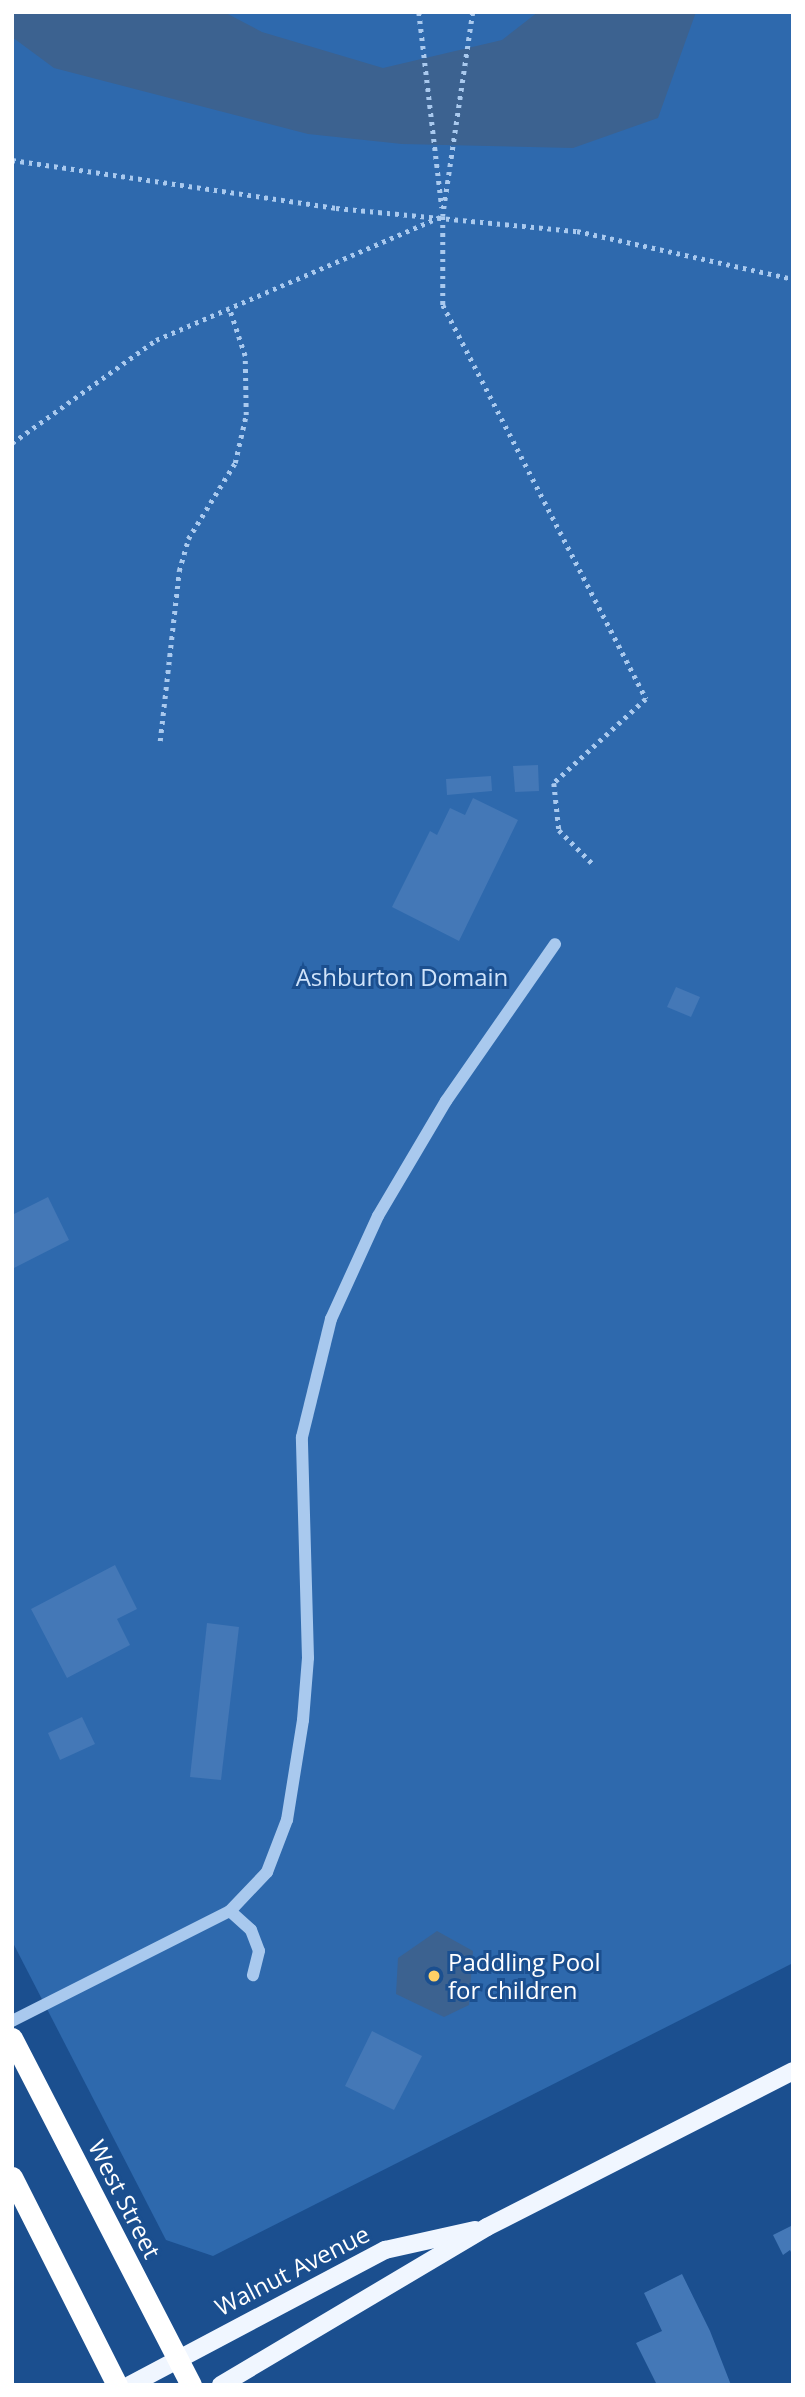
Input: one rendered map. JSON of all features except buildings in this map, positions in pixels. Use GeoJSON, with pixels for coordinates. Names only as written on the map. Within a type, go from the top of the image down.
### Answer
{"type":"FeatureCollection","features":[{"type":"Feature","properties":{"kind":"highway","name":"West Street"},"geometry":{"type":"LineString","coordinates":[[12,2038],[191,2385]]}},
{"type":"Feature","properties":{"kind":"highway"},"geometry":{"type":"LineString","coordinates":[[12,2177],[117,2385]]}},
{"type":"Feature","properties":{"kind":"main road","name":"Walnut Avenue"},"geometry":{"type":"LineString","coordinates":[[221,2385],[487,2227],[793,2071]]}},
{"type":"Feature","properties":{"kind":"main road","name":"Walnut Avenue"},"geometry":{"type":"LineString","coordinates":[[130,2385],[177,2356],[385,2250],[487,2227]]}},
{"type":"Feature","properties":{"kind":"lane"},"geometry":{"type":"LineString","coordinates":[[12,2021],[230,1911],[267,1872],[287,1821],[297,1769],[308,1658],[302,1437],[331,1319],[378,1216],[446,1101],[555,944]]}},
{"type":"Feature","properties":{"kind":"lane"},"geometry":{"type":"LineString","coordinates":[[230,1911],[251,1930],[258,1951],[253,1975]]}},
{"type":"Feature","properties":{"kind":"path"},"geometry":{"type":"LineString","coordinates":[[419,12],[443,216],[443,305],[646,699],[554,783],[559,830],[592,863]]}},
{"type":"Feature","properties":{"kind":"path"},"geometry":{"type":"LineString","coordinates":[[443,216],[473,12]]}},
{"type":"Feature","properties":{"kind":"path"},"geometry":{"type":"LineString","coordinates":[[12,160],[336,208],[443,216],[577,231],[793,279]]}},
{"type":"Feature","properties":{"kind":"path"},"geometry":{"type":"LineString","coordinates":[[12,443],[156,340],[443,216]]}},
{"type":"Feature","properties":{"kind":"path"},"geometry":{"type":"LineString","coordinates":[[160,741],[179,571],[188,539],[235,463],[246,415],[246,356],[229,308]]}},
{"type":"Feature","properties":{"kind":"green space","name":"Ashburton Domain"},"geometry":{"type":"Polygon","coordinates":[[[12,12],[793,12],[793,1963],[213,2256],[166,2240],[12,1941],[12,12]]]}},
{"type":"Feature","properties":{"kind":"shaded area"},"geometry":{"type":"Polygon","coordinates":[[[12,12],[224,12],[262,32],[383,68],[502,40],[538,12],[696,12],[658,118],[573,148],[402,144],[308,134],[54,68],[12,37],[12,12]]]}},
{"type":"Feature","properties":{"kind":"shaded area","name":"Paddling Pool for children"},"geometry":{"type":"Polygon","coordinates":[[[437,1931],[473,1951],[469,2005],[444,2017],[396,1994],[398,1958],[437,1931]]]}},
{"type":"Feature","properties":{"kind":"place","name":"Paddling Pool for children"},"geometry":{"type":"Point","coordinates":[434,1976]}}]}
